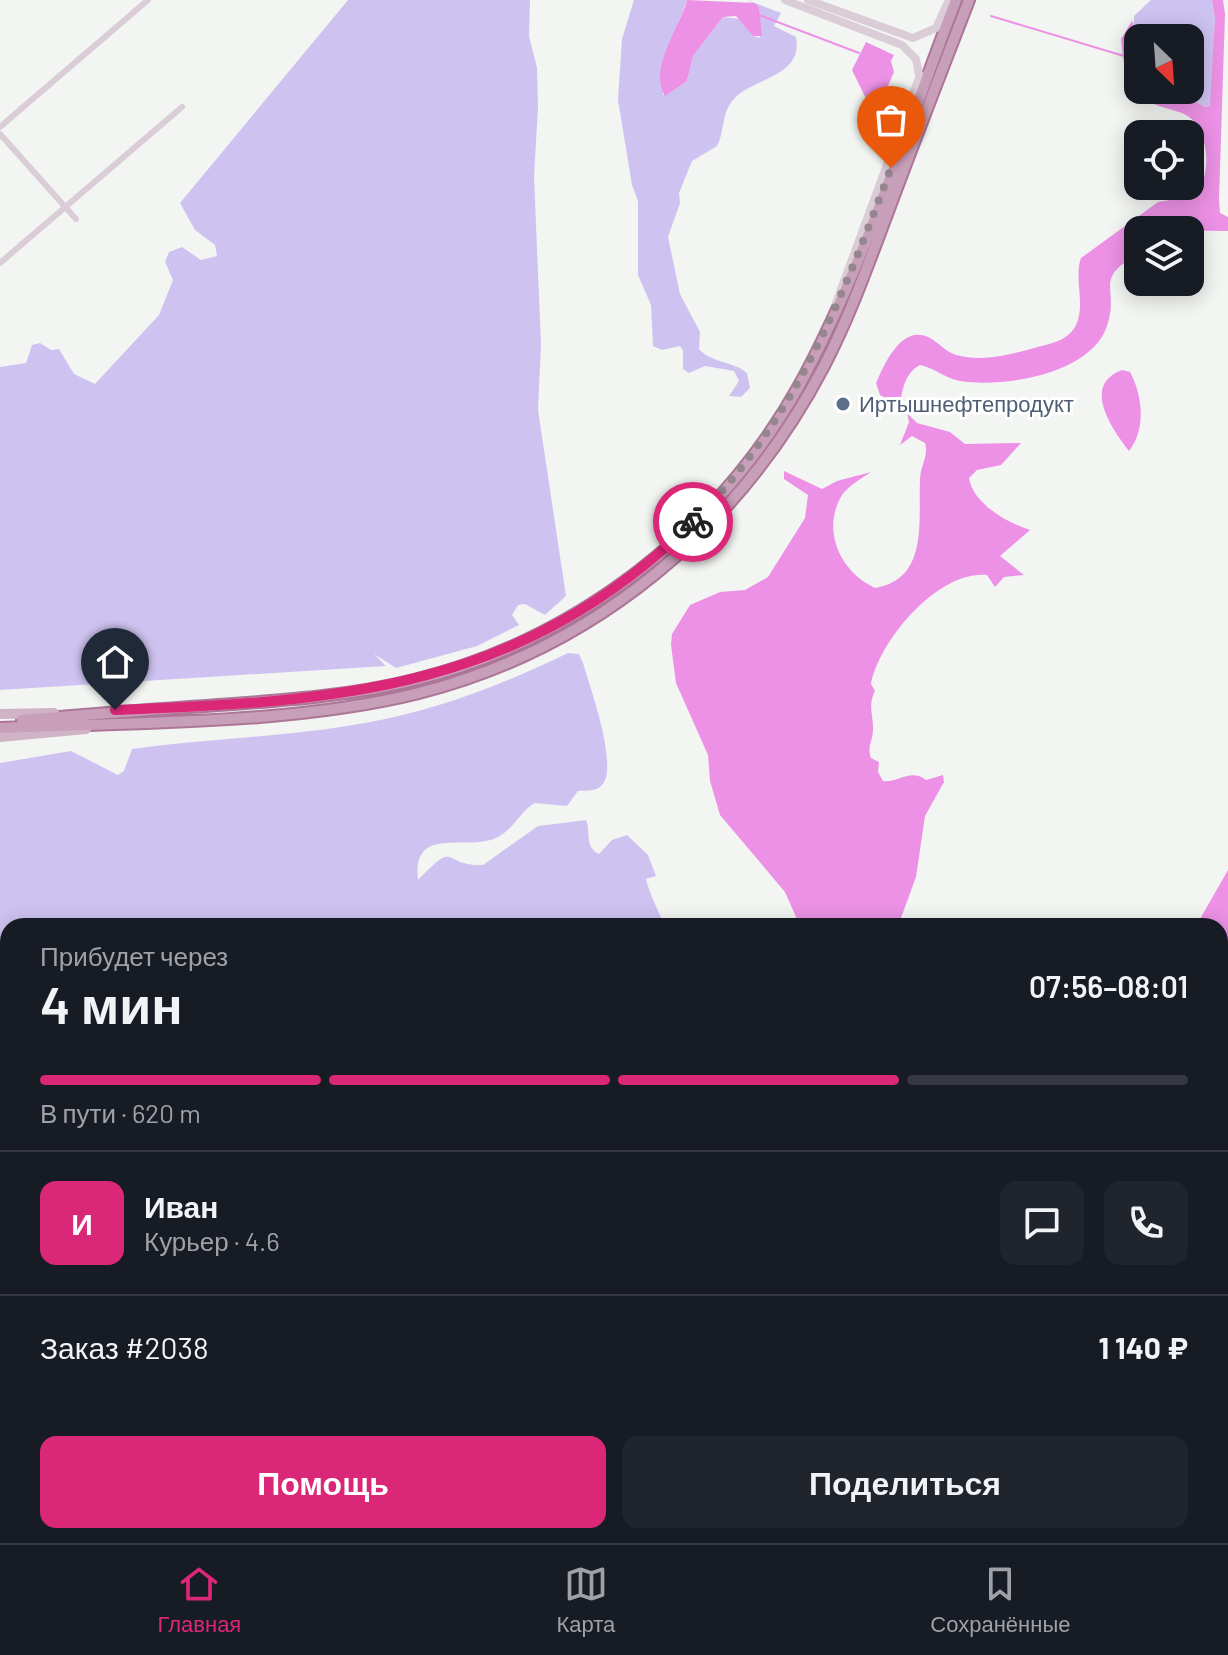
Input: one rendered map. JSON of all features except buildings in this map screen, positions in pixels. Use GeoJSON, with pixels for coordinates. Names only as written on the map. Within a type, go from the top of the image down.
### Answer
{"type":"FeatureCollection","features":[{"type":"Feature","properties":{"kind":"highway"},"geometry":{"type":"LineString","coordinates":[[0,725],[312,697],[414,681],[494,655],[580,613],[655,557],[729,484],[780,417],[832,318],[956,0]]}},
{"type":"Feature","properties":{"kind":"highway"},"geometry":{"type":"LineString","coordinates":[[0,725],[176,720],[360,704],[454,683],[511,662],[581,627],[627,598],[674,559],[719,515],[792,422],[825,363],[869,262],[969,0]]}},
{"type":"Feature","properties":{"kind":"main road"},"geometry":{"type":"LineString","coordinates":[[0,714],[176,708]]}},
{"type":"Feature","properties":{"kind":"main road"},"geometry":{"type":"LineString","coordinates":[[0,737],[176,720]]}},
{"type":"Feature","properties":{"kind":"street"},"geometry":{"type":"LineString","coordinates":[[0,127],[148,0]]}},
{"type":"Feature","properties":{"kind":"street"},"geometry":{"type":"LineString","coordinates":[[785,0],[902,41],[918,38],[936,28],[951,13]]}},
{"type":"Feature","properties":{"kind":"street"},"geometry":{"type":"LineString","coordinates":[[808,0],[902,41],[914,55],[920,75],[920,93]]}},
{"type":"Feature","properties":{"kind":"street"},"geometry":{"type":"LineString","coordinates":[[936,28],[949,0]]}},
{"type":"Feature","properties":{"kind":"street"},"geometry":{"type":"LineString","coordinates":[[832,318],[845,271],[920,75]]}},
{"type":"Feature","properties":{"kind":"street"},"geometry":{"type":"LineString","coordinates":[[0,263],[182,107]]}},
{"type":"Feature","properties":{"kind":"street"},"geometry":{"type":"LineString","coordinates":[[0,134],[76,219]]}},
{"type":"Feature","properties":{"kind":"shaded area"},"geometry":{"type":"Polygon","coordinates":[[[348,0],[530,0],[529,36],[537,68],[538,107],[534,177],[541,344],[538,410],[566,596],[545,615],[525,604],[518,605],[512,615],[519,625],[477,646],[396,668],[374,654],[386,666],[0,690],[0,367],[26,363],[32,345],[40,343],[51,350],[59,349],[74,374],[95,384],[159,315],[173,280],[165,262],[169,252],[182,247],[201,260],[217,256],[215,245],[195,230],[180,203],[348,0]]]}},
{"type":"Feature","properties":{"kind":"shaded area"},"geometry":{"type":"Polygon","coordinates":[[[634,0],[687,0],[664,60],[663,95],[687,81],[693,56],[723,17],[740,19],[753,36],[760,38],[759,7],[747,0],[781,13],[774,26],[796,37],[796,51],[791,62],[783,70],[738,95],[727,109],[717,146],[692,161],[679,193],[680,203],[668,237],[680,294],[700,332],[699,349],[747,373],[750,388],[741,397],[729,396],[739,381],[734,371],[705,366],[689,373],[683,369],[683,350],[680,346],[662,350],[653,346],[651,305],[638,275],[638,201],[632,185],[618,100],[622,39],[634,0]]]}},
{"type":"Feature","properties":{"kind":"shaded area"},"geometry":{"type":"Polygon","coordinates":[[[687,0],[754,3],[759,7],[762,36],[753,36],[736,16],[723,17],[693,56],[687,81],[665,96],[660,73],[687,0]]]}},
{"type":"Feature","properties":{"kind":"shaded area"},"geometry":{"type":"Polygon","coordinates":[[[1151,0],[1212,0],[1215,18],[1211,106],[1200,104],[1204,104],[1204,24],[1134,24],[1134,16],[1151,0]]]}},
{"type":"Feature","properties":{"kind":"shaded area"},"geometry":{"type":"Polygon","coordinates":[[[1212,0],[1223,0],[1219,199],[1220,213],[1228,217],[1228,231],[1204,231],[1204,216],[1139,216],[1158,202],[1204,200],[1204,120],[1193,120],[1154,104],[1210,106],[1215,18],[1212,0]]]}},
{"type":"Feature","properties":{"kind":"shaded area"},"geometry":{"type":"Polygon","coordinates":[[[866,42],[894,55],[891,61],[894,72],[877,111],[872,111],[852,70],[866,42]]]}},
{"type":"Feature","properties":{"kind":"shaded area"},"geometry":{"type":"Polygon","coordinates":[[[1124,227],[1124,263],[1111,278],[1107,326],[1098,342],[1083,356],[1044,374],[999,382],[955,380],[920,365],[907,378],[899,406],[880,395],[876,383],[884,365],[896,347],[911,336],[930,338],[952,354],[976,358],[1015,353],[1065,337],[1073,330],[1079,313],[1081,258],[1124,227]]]}},
{"type":"Feature","properties":{"kind":"shaded area"},"geometry":{"type":"Polygon","coordinates":[[[1122,370],[1130,372],[1138,391],[1141,412],[1138,433],[1129,451],[1109,420],[1102,396],[1103,386],[1122,370]]]}},
{"type":"Feature","properties":{"kind":"shaded area"},"geometry":{"type":"Polygon","coordinates":[[[907,413],[917,423],[950,432],[965,444],[1021,443],[1001,465],[977,470],[969,478],[984,504],[1012,523],[1030,530],[1000,556],[1024,575],[1004,577],[995,587],[987,575],[968,576],[949,584],[931,596],[898,629],[876,667],[871,684],[875,691],[871,702],[873,731],[869,750],[871,758],[879,762],[878,772],[883,781],[915,775],[926,780],[943,775],[944,782],[925,816],[916,877],[901,918],[796,918],[785,892],[720,815],[710,781],[708,755],[676,683],[672,634],[690,605],[720,592],[745,590],[768,577],[805,518],[808,495],[784,479],[784,471],[822,489],[837,481],[871,472],[844,492],[836,508],[833,522],[838,549],[852,572],[875,588],[905,573],[917,546],[920,475],[926,452],[925,443],[912,436],[900,445],[909,422],[907,413]]]}},
{"type":"Feature","properties":{"kind":"shaded area"},"geometry":{"type":"Polygon","coordinates":[[[568,653],[579,654],[602,726],[607,762],[602,785],[594,790],[578,791],[567,806],[535,803],[498,837],[433,846],[424,851],[418,862],[418,880],[445,857],[483,865],[538,826],[586,820],[591,847],[599,854],[612,840],[627,835],[648,855],[656,876],[646,879],[662,918],[0,918],[0,763],[71,751],[118,775],[124,771],[132,749],[307,731],[392,718],[519,676],[568,653]]]}},
{"type":"Feature","properties":{"kind":"shaded area"},"geometry":{"type":"Polygon","coordinates":[[[1228,870],[1228,918],[1201,918],[1228,870]]]}},
{"type":"Feature","properties":{"kind":"waterway"},"geometry":{"type":"LineString","coordinates":[[759,15],[859,53]]}},
{"type":"Feature","properties":{"kind":"waterway"},"geometry":{"type":"LineString","coordinates":[[991,16],[1124,56]]}},
{"type":"Feature","properties":{"kind":"waterway"},"geometry":{"type":"LineString","coordinates":[[897,404],[907,414]]}},
{"type":"Feature","properties":{"kind":"way so far"},"geometry":{"type":"LineString","coordinates":[[693,522],[746,464],[799,386],[835,311],[891,168]]}},
{"type":"Feature","properties":{"kind":"place","name":"Иртышнефтепродукт"},"geometry":{"type":"Point","coordinates":[843,404]}},
{"type":"Feature","properties":{"kind":"route"},"geometry":{"type":"LineString","coordinates":[[115,710],[326,696],[414,681],[451,670],[518,644],[597,603],[693,522]]}}]}
